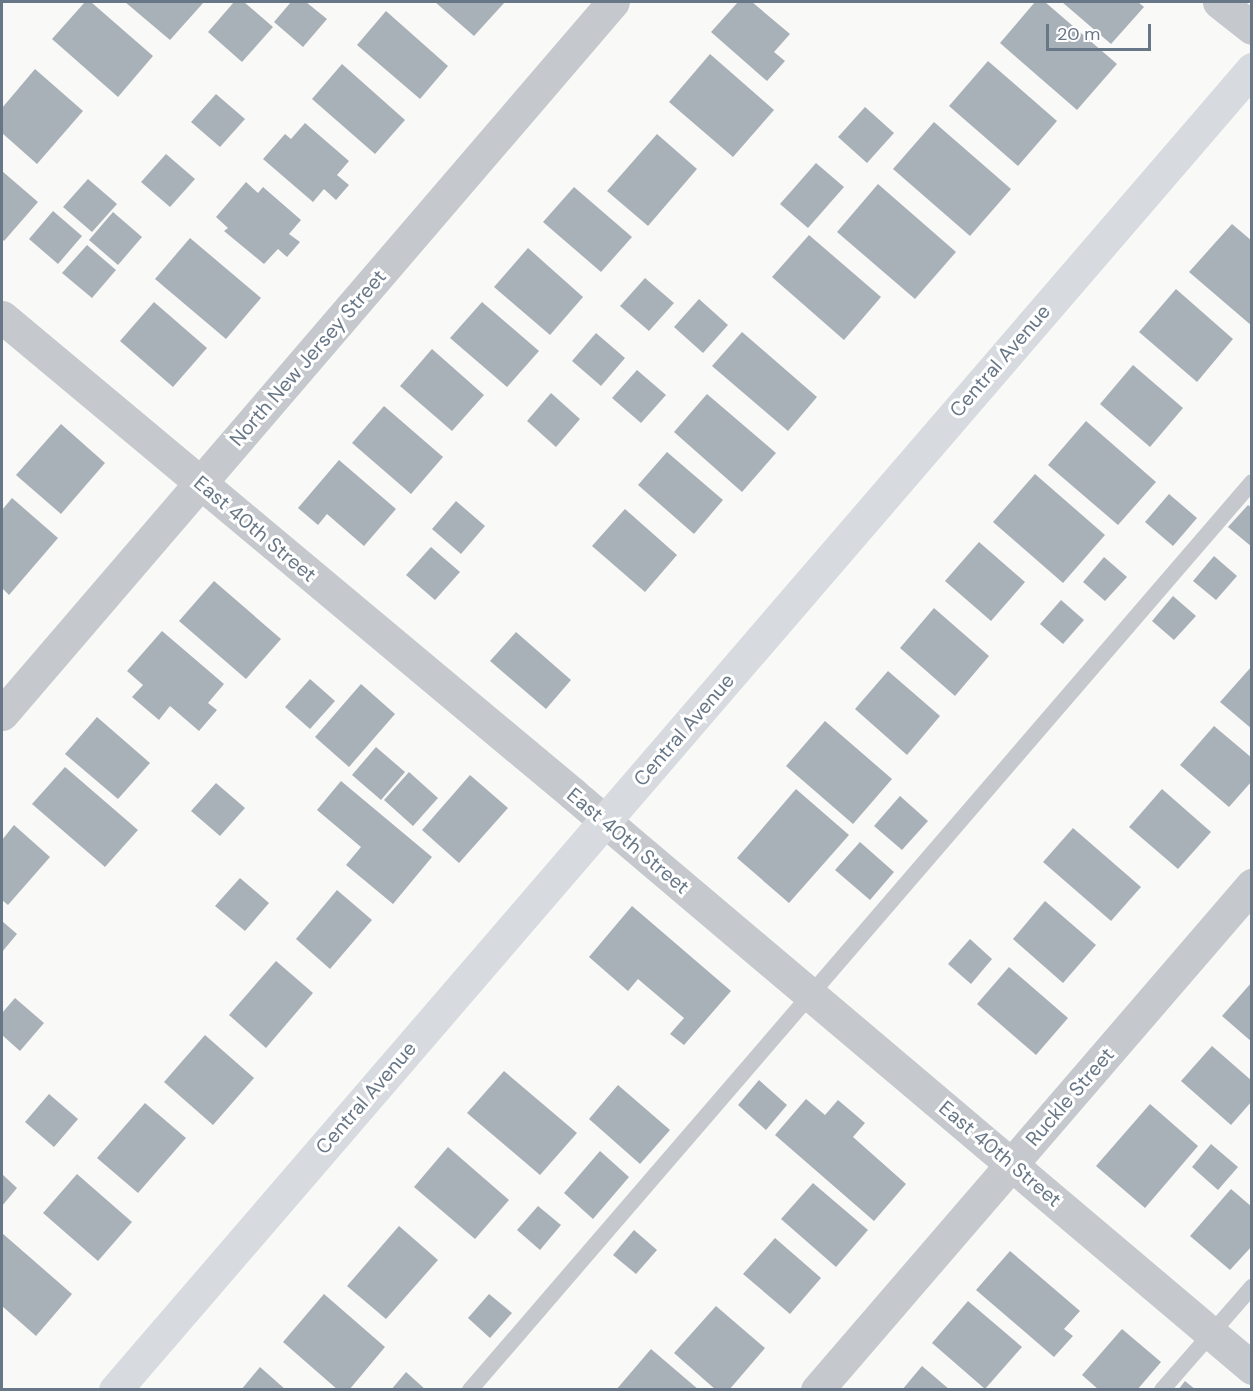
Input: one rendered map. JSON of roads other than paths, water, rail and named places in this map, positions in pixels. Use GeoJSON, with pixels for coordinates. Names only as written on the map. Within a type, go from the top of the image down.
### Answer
{"type":"FeatureCollection","features":[{"type":"Feature","properties":{"kind":"main road","name":"Central Avenue"},"geometry":{"type":"LineString","coordinates":[[115,1389],[1251,69]]}},
{"type":"Feature","properties":{"kind":"street","name":"North New Jersey Street"},"geometry":{"type":"LineString","coordinates":[[2,714],[613,2]]}},
{"type":"Feature","properties":{"kind":"street"},"geometry":{"type":"LineString","coordinates":[[1219,2],[1251,28]]}},
{"type":"Feature","properties":{"kind":"street","name":"East 40th Street"},"geometry":{"type":"LineString","coordinates":[[2,317],[605,821],[1251,1368]]}},
{"type":"Feature","properties":{"kind":"street","name":"Ruckle Street"},"geometry":{"type":"LineString","coordinates":[[817,1389],[1251,885]]}},
{"type":"Feature","properties":{"kind":"lane"},"geometry":{"type":"LineString","coordinates":[[470,1389],[1251,482]]}},
{"type":"Feature","properties":{"kind":"lane"},"geometry":{"type":"LineString","coordinates":[[1162,1389],[1251,1287]]}}]}
